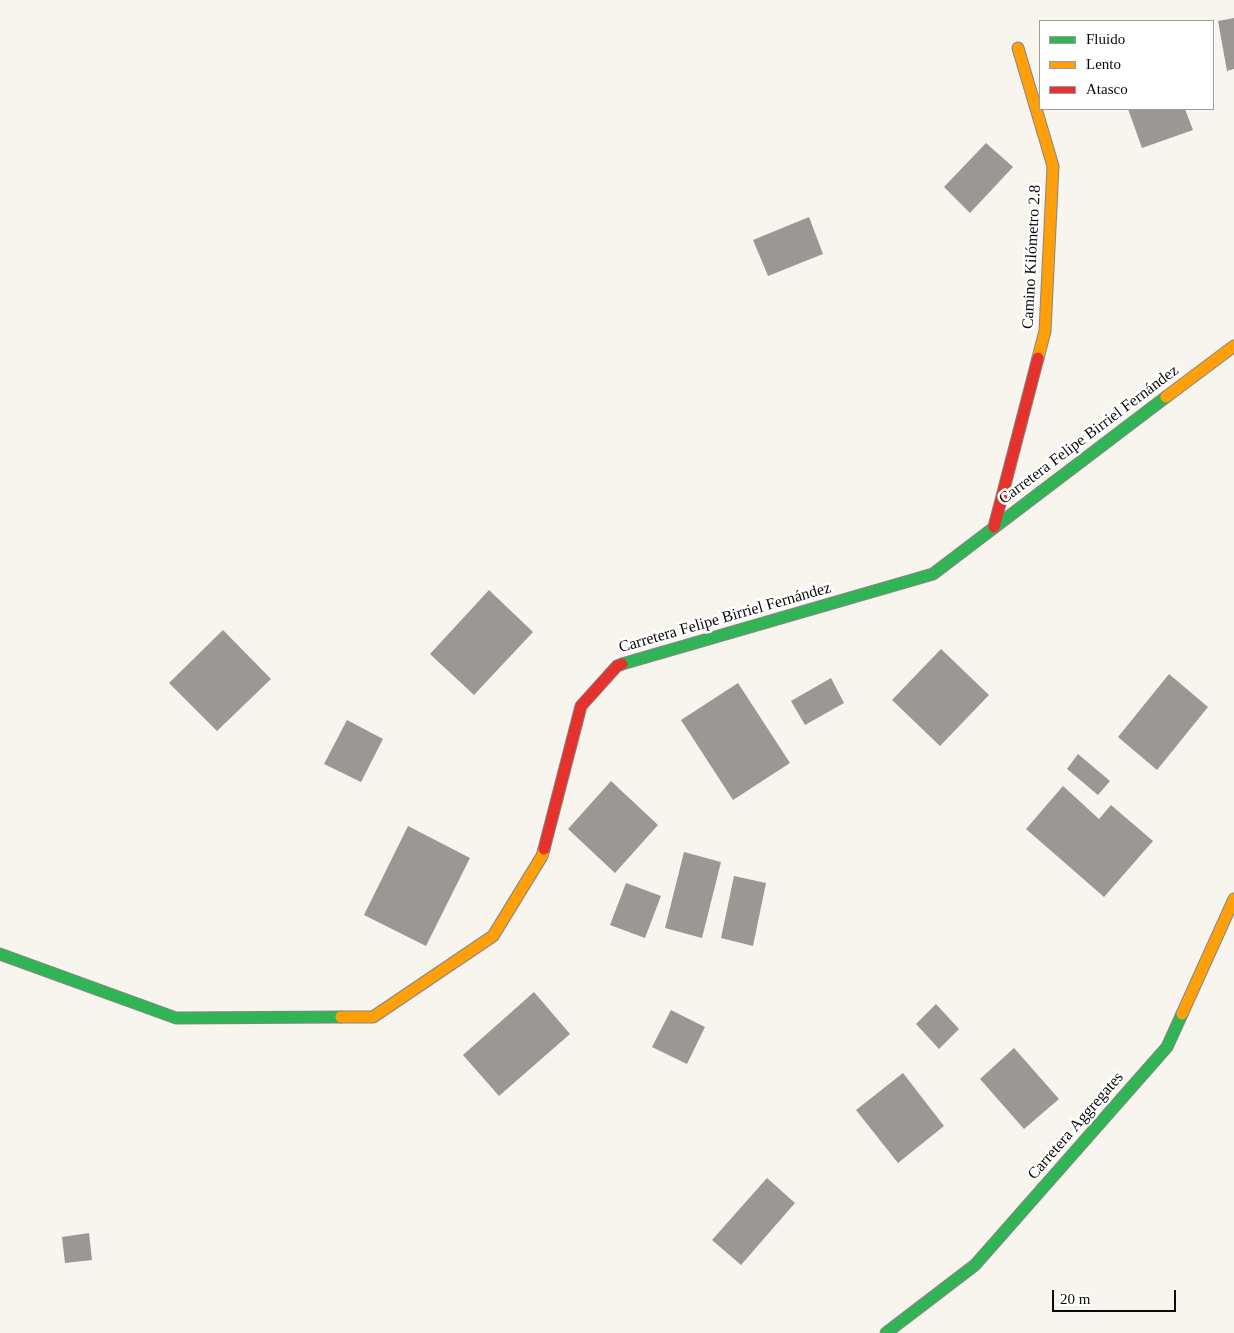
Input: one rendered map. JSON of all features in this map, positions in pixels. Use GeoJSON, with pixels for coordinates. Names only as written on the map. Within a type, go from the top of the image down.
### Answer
{"type":"FeatureCollection","features":[{"type":"Feature","properties":{"kind":"street","name":"Camino Kilómetro 2.8"},"geometry":{"type":"LineString","coordinates":[[994,528],[1045,330],[1046,311],[1053,166],[1018,48]]}},
{"type":"Feature","properties":{"kind":"street","name":"Carretera Felipe Birriel Fernández"},"geometry":{"type":"LineString","coordinates":[[0,954],[176,1018],[373,1017],[493,936],[542,856],[581,706],[617,666],[933,574],[1234,346]]}},
{"type":"Feature","properties":{"kind":"street","name":"Carretera Aggregates"},"geometry":{"type":"LineString","coordinates":[[886,1333],[975,1266],[1167,1047],[1234,899]]}},
{"type":"Feature","properties":{"kind":"building"},"geometry":{"type":"Polygon","coordinates":[[[1234,18],[1234,69],[1227,71],[1218,21],[1234,18]]]}},
{"type":"Feature","properties":{"kind":"building"},"geometry":{"type":"Polygon","coordinates":[[[1128,110],[1185,110],[1193,130],[1142,148],[1128,110]]]}},
{"type":"Feature","properties":{"kind":"building"},"geometry":{"type":"Polygon","coordinates":[[[986,143],[1013,167],[970,213],[944,187],[986,143]]]}},
{"type":"Feature","properties":{"kind":"building"},"geometry":{"type":"Polygon","coordinates":[[[809,217],[823,254],[768,276],[753,240],[809,217]]]}},
{"type":"Feature","properties":{"kind":"building"},"geometry":{"type":"Polygon","coordinates":[[[489,590],[533,632],[474,695],[430,654],[489,590]]]}},
{"type":"Feature","properties":{"kind":"building"},"geometry":{"type":"Polygon","coordinates":[[[223,630],[271,679],[217,731],[169,683],[223,630]]]}},
{"type":"Feature","properties":{"kind":"building"},"geometry":{"type":"Polygon","coordinates":[[[941,649],[989,695],[940,746],[892,700],[941,649]]]}},
{"type":"Feature","properties":{"kind":"building"},"geometry":{"type":"Polygon","coordinates":[[[1169,674],[1208,707],[1157,770],[1118,737],[1169,674]]]}},
{"type":"Feature","properties":{"kind":"building"},"geometry":{"type":"Polygon","coordinates":[[[831,678],[844,703],[805,725],[791,701],[831,678]]]}},
{"type":"Feature","properties":{"kind":"building"},"geometry":{"type":"Polygon","coordinates":[[[738,683],[790,763],[733,800],[681,720],[738,683]]]}},
{"type":"Feature","properties":{"kind":"building"},"geometry":{"type":"Polygon","coordinates":[[[347,720],[383,739],[361,782],[324,764],[347,720]]]}},
{"type":"Feature","properties":{"kind":"building"},"geometry":{"type":"Polygon","coordinates":[[[1078,754],[1110,781],[1098,795],[1067,769],[1078,754]]]}},
{"type":"Feature","properties":{"kind":"building"},"geometry":{"type":"Polygon","coordinates":[[[611,781],[658,825],[615,873],[568,829],[611,781]]]}},
{"type":"Feature","properties":{"kind":"building"},"geometry":{"type":"Polygon","coordinates":[[[1063,786],[1099,819],[1111,805],[1153,841],[1104,897],[1026,829],[1063,786]]]}},
{"type":"Feature","properties":{"kind":"building"},"geometry":{"type":"Polygon","coordinates":[[[408,826],[470,858],[426,946],[364,915],[408,826]]]}},
{"type":"Feature","properties":{"kind":"building"},"geometry":{"type":"Polygon","coordinates":[[[684,852],[721,862],[702,938],[665,928],[684,852]]]}},
{"type":"Feature","properties":{"kind":"building"},"geometry":{"type":"Polygon","coordinates":[[[734,876],[766,883],[753,946],[721,938],[734,876]]]}},
{"type":"Feature","properties":{"kind":"building"},"geometry":{"type":"Polygon","coordinates":[[[626,883],[661,896],[645,938],[610,925],[626,883]]]}},
{"type":"Feature","properties":{"kind":"building"},"geometry":{"type":"Polygon","coordinates":[[[534,992],[570,1034],[499,1096],[463,1055],[534,992]]]}},
{"type":"Feature","properties":{"kind":"building"},"geometry":{"type":"Polygon","coordinates":[[[936,1004],[959,1029],[939,1049],[916,1024],[936,1004]]]}},
{"type":"Feature","properties":{"kind":"building"},"geometry":{"type":"Polygon","coordinates":[[[671,1010],[705,1027],[687,1064],[652,1047],[671,1010]]]}},
{"type":"Feature","properties":{"kind":"building"},"geometry":{"type":"Polygon","coordinates":[[[1014,1048],[1059,1099],[1024,1129],[980,1079],[1014,1048]]]}},
{"type":"Feature","properties":{"kind":"building"},"geometry":{"type":"Polygon","coordinates":[[[903,1073],[944,1126],[898,1163],[856,1110],[903,1073]]]}},
{"type":"Feature","properties":{"kind":"building"},"geometry":{"type":"Polygon","coordinates":[[[767,1178],[795,1203],[741,1265],[712,1240],[767,1178]]]}},
{"type":"Feature","properties":{"kind":"building"},"geometry":{"type":"Polygon","coordinates":[[[89,1233],[92,1260],[65,1263],[62,1237],[89,1233]]]}},
{"type":"Feature","properties":{"kind":"traffic: fast"},"geometry":{"type":"LineString","coordinates":[[622,664],[933,574],[1166,397]]}},
{"type":"Feature","properties":{"kind":"traffic: fast"},"geometry":{"type":"LineString","coordinates":[[0,954],[176,1018],[341,1017]]}},
{"type":"Feature","properties":{"kind":"traffic: fast"},"geometry":{"type":"LineString","coordinates":[[886,1333],[975,1265],[1167,1047],[1182,1014]]}},
{"type":"Feature","properties":{"kind":"traffic: slow"},"geometry":{"type":"LineString","coordinates":[[1018,48],[1053,166],[1045,331],[1038,358]]}},
{"type":"Feature","properties":{"kind":"traffic: slow"},"geometry":{"type":"LineString","coordinates":[[1166,397],[1234,346]]}},
{"type":"Feature","properties":{"kind":"traffic: slow"},"geometry":{"type":"LineString","coordinates":[[341,1017],[373,1017],[493,936],[542,856],[544,849]]}},
{"type":"Feature","properties":{"kind":"traffic: slow"},"geometry":{"type":"LineString","coordinates":[[1182,1014],[1234,899]]}},
{"type":"Feature","properties":{"kind":"traffic: jam"},"geometry":{"type":"LineString","coordinates":[[994,527],[1038,358]]}},
{"type":"Feature","properties":{"kind":"traffic: jam"},"geometry":{"type":"LineString","coordinates":[[544,849],[581,706],[617,666],[622,664]]}}]}
